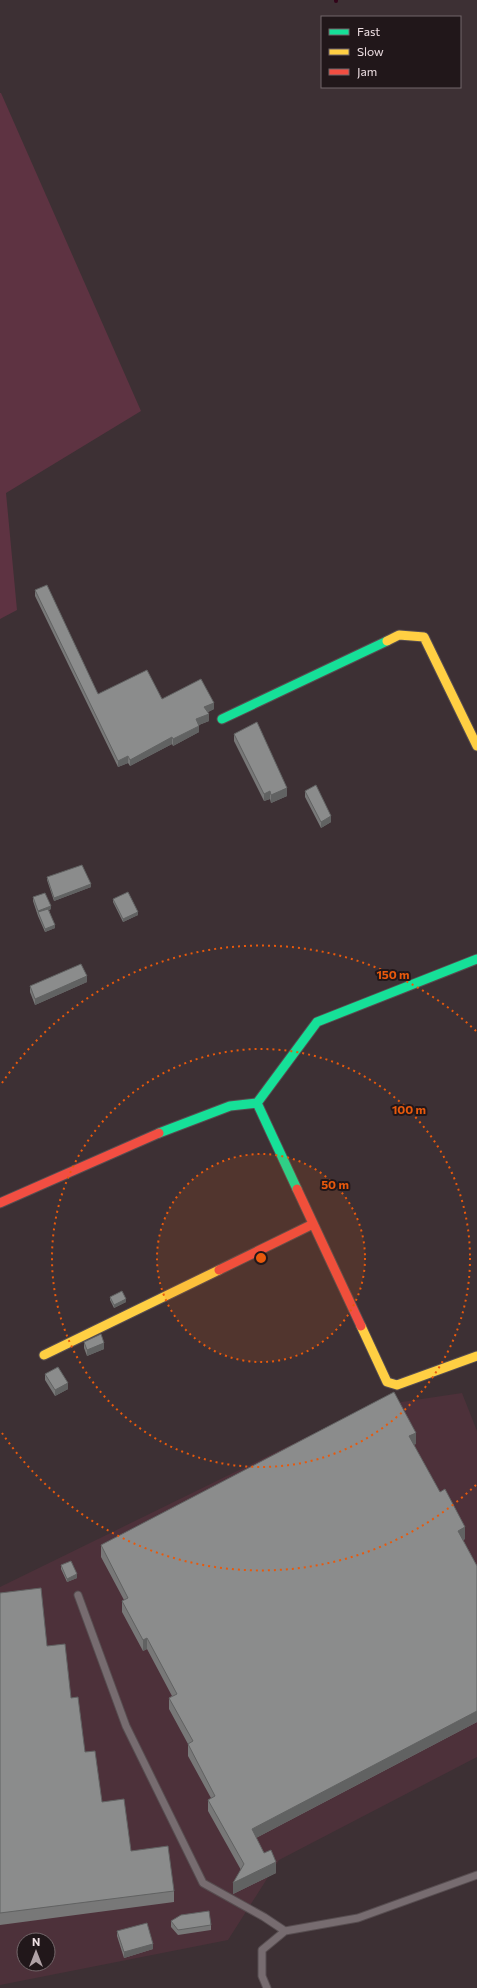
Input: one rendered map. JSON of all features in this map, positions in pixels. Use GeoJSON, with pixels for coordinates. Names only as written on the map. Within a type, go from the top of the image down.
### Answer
{"type":"FeatureCollection","features":[{"type":"Feature","properties":{"kind":"street"},"geometry":{"type":"LineString","coordinates":[[222,719],[399,635],[424,638],[477,746]]}},
{"type":"Feature","properties":{"kind":"street"},"geometry":{"type":"LineString","coordinates":[[0,1203],[179,1124],[230,1106],[257,1103],[317,1022],[477,959]]}},
{"type":"Feature","properties":{"kind":"street"},"geometry":{"type":"LineString","coordinates":[[257,1103],[387,1382],[397,1385],[477,1356]]}},
{"type":"Feature","properties":{"kind":"street"},"geometry":{"type":"LineString","coordinates":[[44,1355],[313,1224]]}},
{"type":"Feature","properties":{"kind":"lane"},"geometry":{"type":"LineString","coordinates":[[78,1595],[126,1726],[203,1883],[264,1917],[285,1931]]}},
{"type":"Feature","properties":{"kind":"lane"},"geometry":{"type":"LineString","coordinates":[[267,1988],[262,1976],[262,1950],[285,1931],[358,1918],[477,1874]]}},
{"type":"Feature","properties":{"kind":"shaded area"},"geometry":{"type":"Polygon","coordinates":[[[0,93],[141,411],[6,493],[17,610],[0,619],[0,93]]]}},
{"type":"Feature","properties":{"kind":"shaded area"},"geometry":{"type":"Polygon","coordinates":[[[462,1393],[477,1431],[477,1757],[279,1860],[228,1940],[0,1985],[0,1587],[368,1407],[462,1393]]]}},
{"type":"Feature","properties":{"kind":"building"},"geometry":{"type":"Polygon","coordinates":[[[47,585],[98,694],[147,670],[162,699],[201,679],[214,703],[204,707],[209,714],[196,719],[199,726],[173,739],[172,737],[130,760],[128,756],[118,761],[35,590],[47,585]]]}},
{"type":"Feature","properties":{"kind":"building"},"geometry":{"type":"Polygon","coordinates":[[[257,722],[287,788],[271,795],[270,791],[264,794],[234,734],[257,722]]]}},
{"type":"Feature","properties":{"kind":"building"},"geometry":{"type":"Polygon","coordinates":[[[316,785],[331,816],[321,822],[305,791],[316,785]]]}},
{"type":"Feature","properties":{"kind":"building"},"geometry":{"type":"Polygon","coordinates":[[[82,865],[91,884],[54,898],[47,877],[82,865]]]}},
{"type":"Feature","properties":{"kind":"building"},"geometry":{"type":"Polygon","coordinates":[[[128,892],[138,912],[123,919],[113,899],[128,892]]]}},
{"type":"Feature","properties":{"kind":"building"},"geometry":{"type":"Polygon","coordinates":[[[45,893],[51,906],[38,911],[33,897],[45,893]]]}},
{"type":"Feature","properties":{"kind":"building"},"geometry":{"type":"Polygon","coordinates":[[[48,909],[55,925],[45,929],[38,912],[48,909]]]}},
{"type":"Feature","properties":{"kind":"building"},"geometry":{"type":"Polygon","coordinates":[[[81,964],[87,976],[35,999],[30,986],[81,964]]]}},
{"type":"Feature","properties":{"kind":"building"},"geometry":{"type":"Polygon","coordinates":[[[122,1291],[126,1299],[114,1305],[110,1297],[122,1291]]]}},
{"type":"Feature","properties":{"kind":"building"},"geometry":{"type":"Polygon","coordinates":[[[101,1334],[104,1343],[87,1350],[84,1342],[101,1334]]]}},
{"type":"Feature","properties":{"kind":"building"},"geometry":{"type":"Polygon","coordinates":[[[58,1367],[68,1383],[55,1390],[45,1374],[58,1367]]]}},
{"type":"Feature","properties":{"kind":"building"},"geometry":{"type":"Polygon","coordinates":[[[394,1392],[416,1433],[409,1436],[440,1492],[445,1489],[465,1527],[458,1531],[477,1566],[477,1711],[252,1829],[264,1853],[271,1850],[276,1862],[233,1883],[244,1864],[208,1800],[215,1796],[188,1744],[193,1741],[169,1698],[177,1694],[147,1638],[143,1640],[122,1601],[128,1598],[101,1545],[394,1392]]]}},
{"type":"Feature","properties":{"kind":"building"},"geometry":{"type":"Polygon","coordinates":[[[71,1561],[77,1574],[67,1579],[61,1565],[71,1561]]]}},
{"type":"Feature","properties":{"kind":"building"},"geometry":{"type":"Polygon","coordinates":[[[41,1588],[47,1646],[65,1644],[71,1698],[78,1697],[85,1752],[95,1751],[102,1802],[124,1799],[131,1851],[168,1846],[174,1891],[0,1913],[0,1593],[41,1588]]]}},
{"type":"Feature","properties":{"kind":"building"},"geometry":{"type":"Polygon","coordinates":[[[209,1911],[211,1925],[178,1930],[171,1921],[181,1915],[209,1911]]]}},
{"type":"Feature","properties":{"kind":"building"},"geometry":{"type":"Polygon","coordinates":[[[147,1923],[153,1944],[124,1952],[117,1931],[147,1923]]]}},
{"type":"Feature","properties":{"kind":"traffic: fast"},"geometry":{"type":"LineString","coordinates":[[222,719],[387,641]]}},
{"type":"Feature","properties":{"kind":"traffic: fast"},"geometry":{"type":"LineString","coordinates":[[257,1103],[317,1022],[477,959]]}},
{"type":"Feature","properties":{"kind":"traffic: fast"},"geometry":{"type":"LineString","coordinates":[[159,1133],[230,1106],[257,1103],[297,1189]]}},
{"type":"Feature","properties":{"kind":"traffic: slow"},"geometry":{"type":"LineString","coordinates":[[387,641],[399,635],[424,637],[477,746]]}},
{"type":"Feature","properties":{"kind":"traffic: slow"},"geometry":{"type":"LineString","coordinates":[[44,1355],[219,1270]]}},
{"type":"Feature","properties":{"kind":"traffic: slow"},"geometry":{"type":"LineString","coordinates":[[361,1326],[387,1382],[397,1385],[477,1356]]}},
{"type":"Feature","properties":{"kind":"traffic: jam"},"geometry":{"type":"LineString","coordinates":[[0,1203],[159,1133]]}},
{"type":"Feature","properties":{"kind":"traffic: jam"},"geometry":{"type":"LineString","coordinates":[[297,1189],[361,1326]]}},
{"type":"Feature","properties":{"kind":"traffic: jam"},"geometry":{"type":"LineString","coordinates":[[219,1270],[313,1224]]}}]}
